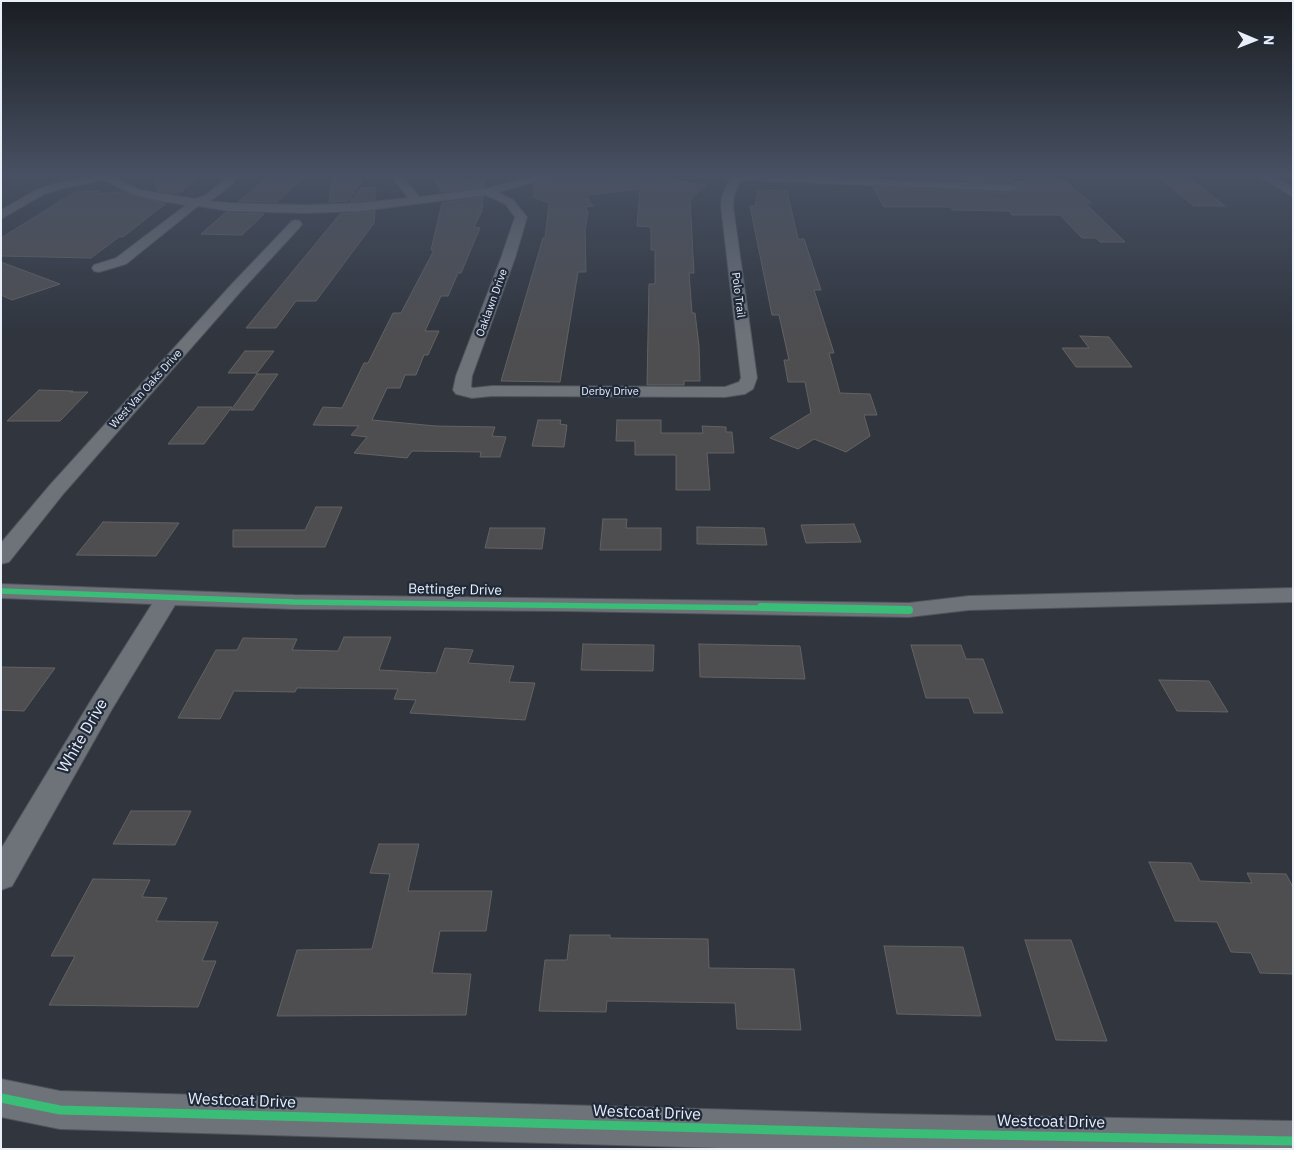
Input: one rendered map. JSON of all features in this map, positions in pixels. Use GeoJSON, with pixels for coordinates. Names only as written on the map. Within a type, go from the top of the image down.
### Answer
{"type":"FeatureCollection","features":[{"type":"Feature","properties":{"kind":"street"},"geometry":{"type":"LineString","coordinates":[[99,268],[121,261],[161,230]]}},
{"type":"Feature","properties":{"kind":"street","name":"West Van Oaks Drive"},"geometry":{"type":"LineString","coordinates":[[1,557],[64,482],[236,288],[291,230]]}},
{"type":"Feature","properties":{"kind":"street","name":"Oaklawn Drive"},"geometry":{"type":"LineString","coordinates":[[472,393],[462,390],[464,376],[517,230]]}},
{"type":"Feature","properties":{"kind":"street","name":"Polo Trail"},"geometry":{"type":"LineString","coordinates":[[730,230],[749,378],[746,385]]}},
{"type":"Feature","properties":{"kind":"street","name":"Derby Drive"},"geometry":{"type":"LineString","coordinates":[[472,393],[492,391],[725,392],[739,390],[746,385]]}},
{"type":"Feature","properties":{"kind":"street","name":"Bettinger Drive"},"geometry":{"type":"LineString","coordinates":[[1,591],[294,602],[909,610],[969,603],[1293,595]]}},
{"type":"Feature","properties":{"kind":"street","name":"White Drive"},"geometry":{"type":"LineString","coordinates":[[1,877],[99,708],[168,597]]}},
{"type":"Feature","properties":{"kind":"street","name":"Westcoat Drive"},"geometry":{"type":"LineString","coordinates":[[1,1098],[60,1110],[886,1141],[1293,1141]]}},
{"type":"Feature","properties":{"kind":"building"},"geometry":{"type":"Polygon","coordinates":[[[14,230],[132,230],[91,258],[1,256],[1,238],[14,230]]]}},
{"type":"Feature","properties":{"kind":"building"},"geometry":{"type":"Polygon","coordinates":[[[206,230],[248,230],[242,235],[201,234],[206,230]]]}},
{"type":"Feature","properties":{"kind":"building"},"geometry":{"type":"Polygon","coordinates":[[[327,230],[369,230],[316,301],[296,301],[276,328],[246,328],[327,230]]]}},
{"type":"Feature","properties":{"kind":"building"},"geometry":{"type":"Polygon","coordinates":[[[436,230],[479,230],[461,273],[458,273],[448,296],[441,296],[425,331],[439,331],[428,355],[424,355],[416,375],[405,375],[400,388],[387,388],[372,420],[436,426],[495,427],[492,436],[506,437],[500,457],[480,457],[481,452],[412,451],[407,458],[354,453],[367,437],[351,435],[359,426],[313,425],[323,407],[342,408],[364,363],[368,363],[393,313],[401,313],[434,250],[431,250],[436,230]]]}},
{"type":"Feature","properties":{"kind":"building"},"geometry":{"type":"Polygon","coordinates":[[[546,230],[585,230],[586,272],[578,272],[560,382],[501,381],[543,238],[545,238],[546,230]]]}},
{"type":"Feature","properties":{"kind":"building"},"geometry":{"type":"Polygon","coordinates":[[[651,230],[692,230],[694,273],[689,273],[692,313],[695,313],[699,346],[700,381],[684,381],[684,385],[647,385],[649,284],[655,284],[655,250],[651,250],[651,230]]]}},
{"type":"Feature","properties":{"kind":"building"},"geometry":{"type":"Polygon","coordinates":[[[755,230],[796,230],[798,239],[804,239],[821,290],[814,290],[834,353],[829,353],[840,393],[870,394],[877,415],[864,415],[870,436],[846,452],[814,439],[798,449],[770,438],[811,413],[805,382],[788,382],[784,360],[789,360],[779,315],[772,315],[755,230]]]}},
{"type":"Feature","properties":{"kind":"building"},"geometry":{"type":"Polygon","coordinates":[[[1074,230],[1112,230],[1125,242],[1100,242],[1096,238],[1082,238],[1074,230]]]}},
{"type":"Feature","properties":{"kind":"building"},"geometry":{"type":"Polygon","coordinates":[[[1,262],[60,284],[12,300],[1,295],[1,262]]]}},
{"type":"Feature","properties":{"kind":"building"},"geometry":{"type":"Polygon","coordinates":[[[1080,336],[1109,337],[1132,367],[1076,367],[1062,348],[1089,348],[1080,336]]]}},
{"type":"Feature","properties":{"kind":"building"},"geometry":{"type":"Polygon","coordinates":[[[245,351],[274,351],[257,373],[228,373],[245,351]]]}},
{"type":"Feature","properties":{"kind":"building"},"geometry":{"type":"Polygon","coordinates":[[[257,374],[278,374],[253,410],[231,410],[257,374]]]}},
{"type":"Feature","properties":{"kind":"building"},"geometry":{"type":"Polygon","coordinates":[[[39,390],[88,392],[60,421],[7,421],[39,390]]]}},
{"type":"Feature","properties":{"kind":"building"},"geometry":{"type":"Polygon","coordinates":[[[198,407],[232,407],[204,444],[168,444],[198,407]]]}},
{"type":"Feature","properties":{"kind":"building"},"geometry":{"type":"Polygon","coordinates":[[[538,420],[561,420],[560,424],[567,425],[564,447],[532,446],[538,420]]]}},
{"type":"Feature","properties":{"kind":"building"},"geometry":{"type":"Polygon","coordinates":[[[617,420],[661,420],[661,433],[703,433],[702,426],[726,427],[726,432],[732,432],[734,453],[707,453],[710,490],[676,490],[676,455],[635,455],[635,441],[616,441],[617,420]]]}},
{"type":"Feature","properties":{"kind":"building"},"geometry":{"type":"Polygon","coordinates":[[[316,507],[342,507],[325,547],[233,547],[233,530],[305,530],[316,507]]]}},
{"type":"Feature","properties":{"kind":"building"},"geometry":{"type":"Polygon","coordinates":[[[603,519],[627,519],[626,528],[661,528],[661,550],[600,550],[603,519]]]}},
{"type":"Feature","properties":{"kind":"building"},"geometry":{"type":"Polygon","coordinates":[[[103,522],[179,523],[156,556],[76,555],[103,522]]]}},
{"type":"Feature","properties":{"kind":"building"},"geometry":{"type":"Polygon","coordinates":[[[854,524],[861,542],[806,543],[801,525],[854,524]]]}},
{"type":"Feature","properties":{"kind":"building"},"geometry":{"type":"Polygon","coordinates":[[[697,527],[764,528],[767,545],[697,544],[697,527]]]}},
{"type":"Feature","properties":{"kind":"building"},"geometry":{"type":"Polygon","coordinates":[[[490,528],[545,528],[542,549],[485,548],[490,528]]]}},
{"type":"Feature","properties":{"kind":"building"},"geometry":{"type":"Polygon","coordinates":[[[344,637],[391,637],[379,670],[436,673],[445,648],[473,650],[468,663],[514,666],[509,682],[535,683],[525,720],[410,713],[416,700],[394,699],[398,689],[297,688],[295,692],[234,691],[220,719],[178,718],[216,650],[237,650],[243,638],[297,639],[292,650],[338,651],[344,637]]]}},
{"type":"Feature","properties":{"kind":"building"},"geometry":{"type":"Polygon","coordinates":[[[583,644],[654,645],[653,671],[581,670],[583,644]]]}},
{"type":"Feature","properties":{"kind":"building"},"geometry":{"type":"Polygon","coordinates":[[[699,644],[800,646],[805,679],[700,677],[699,644]]]}},
{"type":"Feature","properties":{"kind":"building"},"geometry":{"type":"Polygon","coordinates":[[[911,645],[961,645],[966,659],[983,659],[1003,713],[974,713],[969,698],[926,698],[911,645]]]}},
{"type":"Feature","properties":{"kind":"building"},"geometry":{"type":"Polygon","coordinates":[[[1,667],[55,668],[24,711],[1,710],[1,667]]]}},
{"type":"Feature","properties":{"kind":"building"},"geometry":{"type":"Polygon","coordinates":[[[1159,680],[1209,681],[1228,712],[1177,711],[1159,680]]]}},
{"type":"Feature","properties":{"kind":"building"},"geometry":{"type":"Polygon","coordinates":[[[131,811],[191,811],[175,845],[113,844],[131,811]]]}},
{"type":"Feature","properties":{"kind":"building"},"geometry":{"type":"Polygon","coordinates":[[[379,844],[419,844],[408,891],[492,891],[486,931],[440,931],[432,973],[471,974],[466,1015],[277,1016],[297,950],[372,949],[390,874],[370,873],[379,844]]]}},
{"type":"Feature","properties":{"kind":"building"},"geometry":{"type":"Polygon","coordinates":[[[1149,862],[1191,863],[1200,881],[1252,883],[1247,873],[1286,874],[1293,887],[1293,974],[1260,973],[1251,953],[1231,952],[1217,922],[1175,921],[1149,862]]]}},
{"type":"Feature","properties":{"kind":"building"},"geometry":{"type":"Polygon","coordinates":[[[93,879],[150,880],[142,897],[167,898],[156,921],[218,922],[202,961],[216,961],[198,1007],[49,1005],[75,956],[51,956],[93,879]]]}},
{"type":"Feature","properties":{"kind":"building"},"geometry":{"type":"Polygon","coordinates":[[[570,935],[610,935],[610,938],[708,939],[709,968],[794,969],[801,1030],[737,1029],[735,1003],[607,1001],[606,1012],[539,1011],[545,960],[567,960],[570,935]]]}},
{"type":"Feature","properties":{"kind":"building"},"geometry":{"type":"Polygon","coordinates":[[[1025,940],[1071,940],[1107,1041],[1056,1040],[1025,940]]]}},
{"type":"Feature","properties":{"kind":"building"},"geometry":{"type":"Polygon","coordinates":[[[884,946],[963,947],[981,1016],[897,1014],[884,946]]]}},
{"type":"Feature","properties":{"kind":"cycle path"},"geometry":{"type":"LineString","coordinates":[[1,591],[294,602],[564,604],[909,610]]}},
{"type":"Feature","properties":{"kind":"cycle path"},"geometry":{"type":"LineString","coordinates":[[1,1098],[60,1110],[884,1133],[1293,1141]]}}]}
